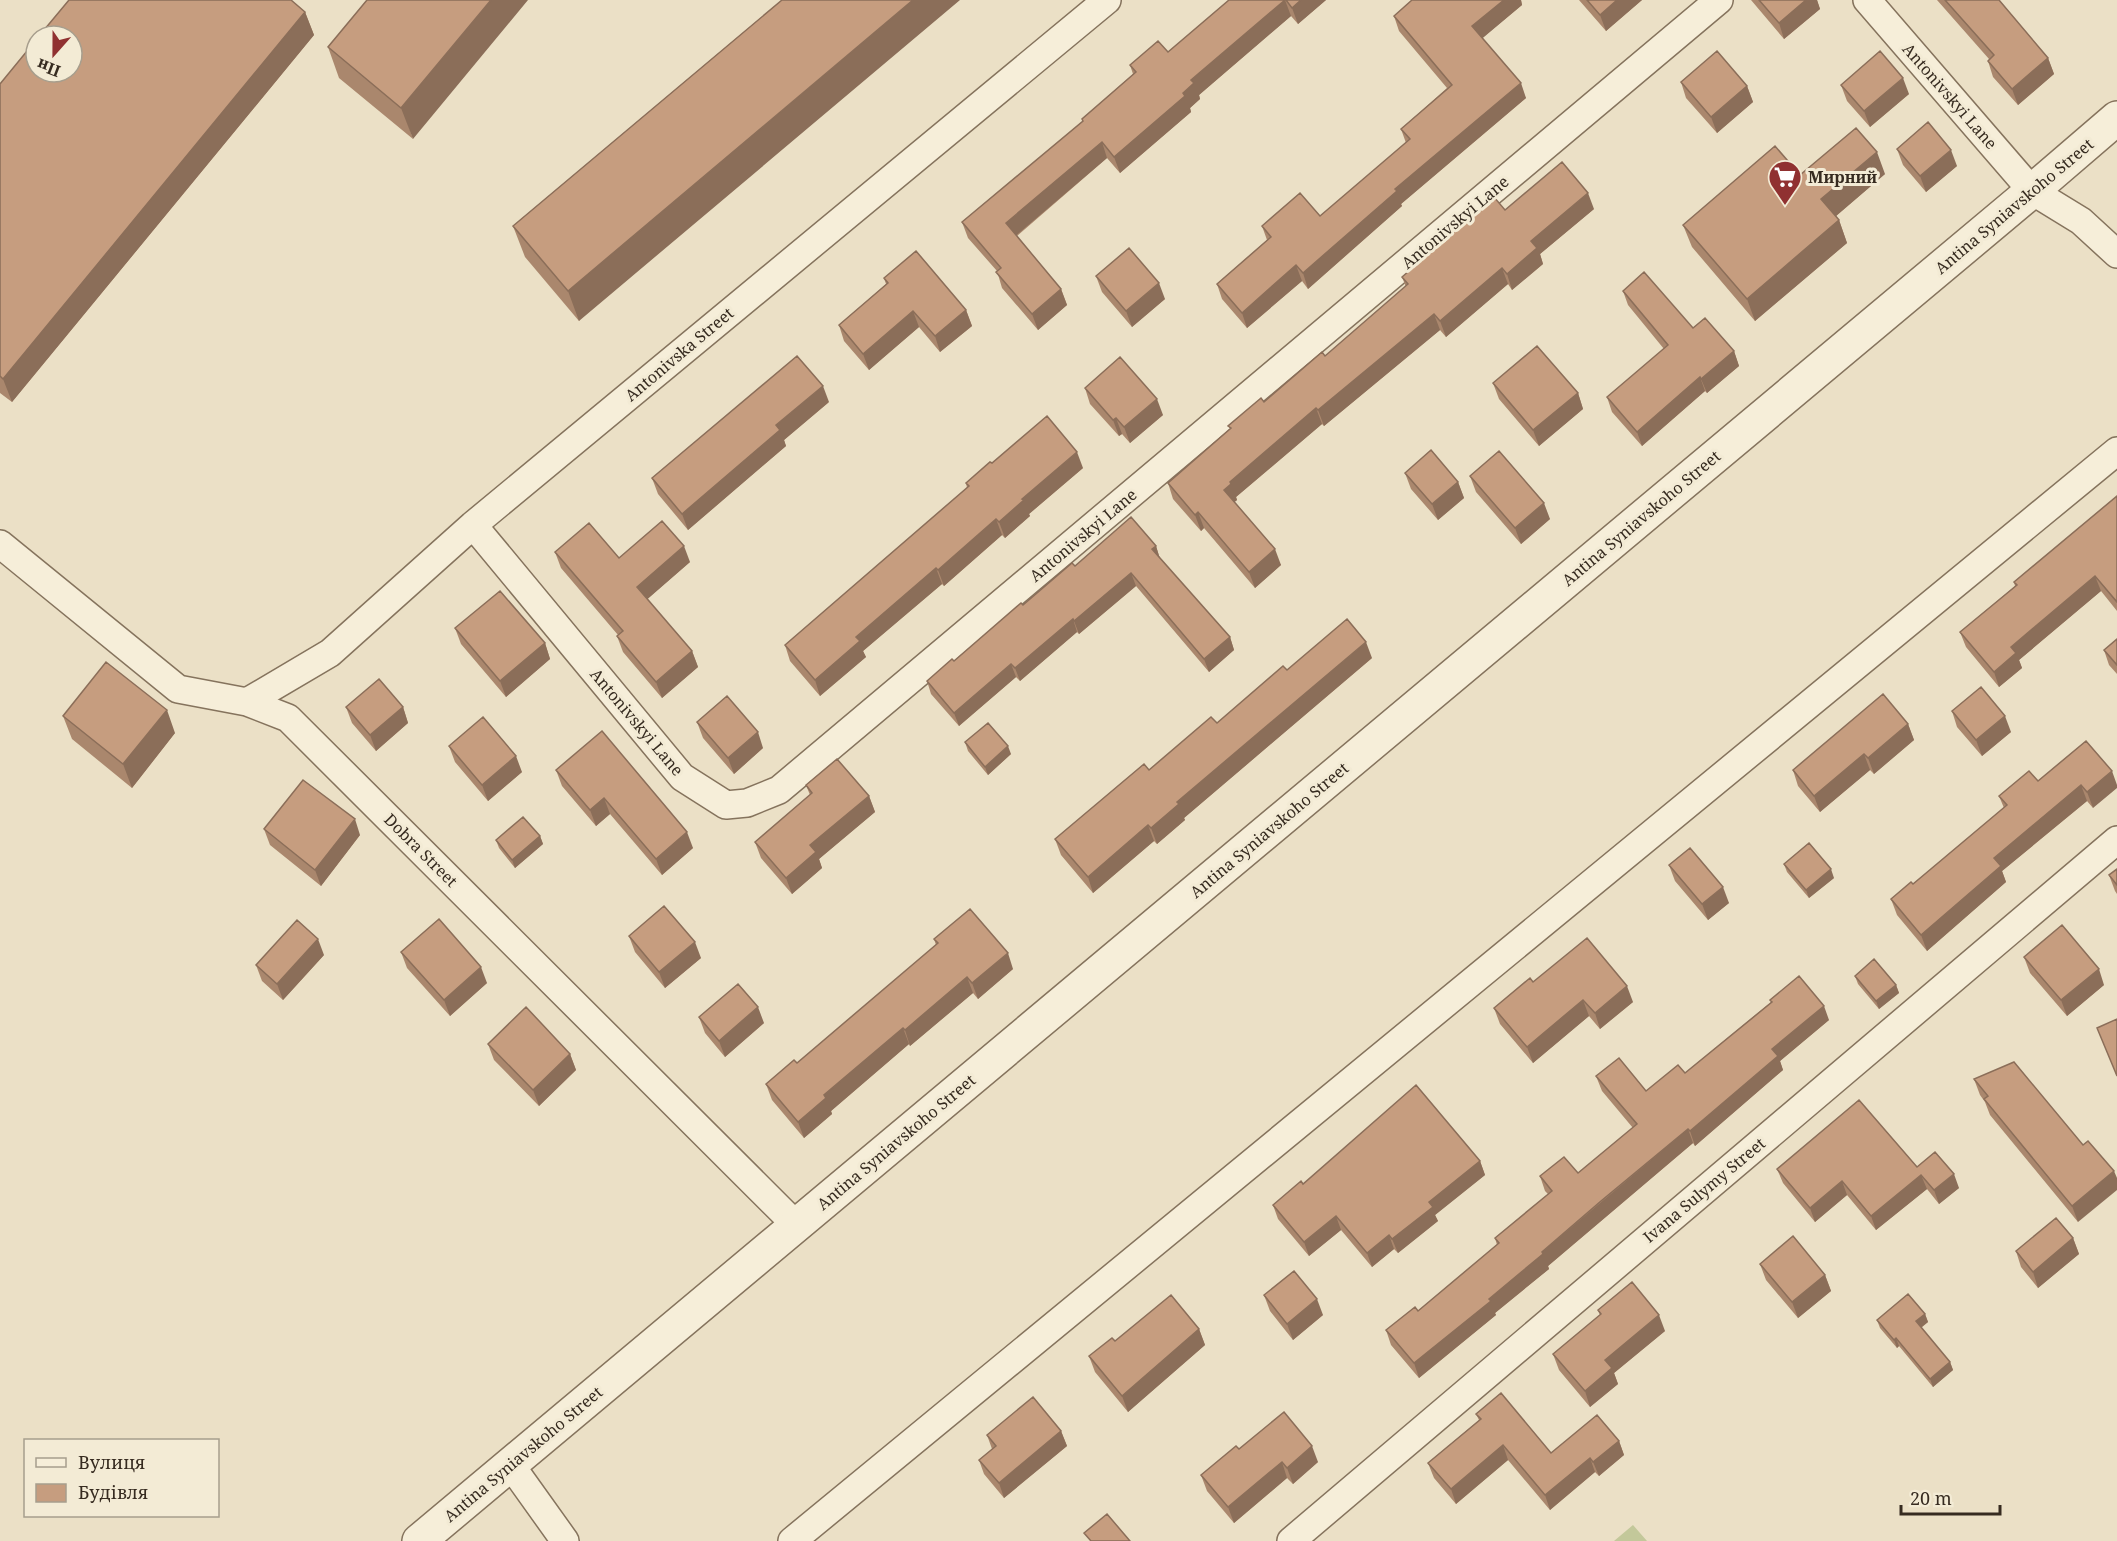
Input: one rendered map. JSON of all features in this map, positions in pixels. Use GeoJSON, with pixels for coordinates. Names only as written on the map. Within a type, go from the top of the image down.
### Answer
{"type":"FeatureCollection","features":[{"type":"Feature","properties":{"kind":"street","name":"Antonivska Street"},"geometry":{"type":"LineString","coordinates":[[247,702],[330,652],[473,525],[1107,0]]}},
{"type":"Feature","properties":{"kind":"street","name":"Antonivskyi Lane"},"geometry":{"type":"LineString","coordinates":[[473,525],[682,777],[726,805],[747,803],[779,790],[1719,0]]}},
{"type":"Feature","properties":{"kind":"street","name":"Antonivskyi Lane"},"geometry":{"type":"LineString","coordinates":[[1867,0],[2032,191],[2081,221],[2117,254]]}},
{"type":"Feature","properties":{"kind":"street","name":"Antina Syniavskoho Street"},"geometry":{"type":"LineString","coordinates":[[419,1541],[2117,118]]}},
{"type":"Feature","properties":{"kind":"street"},"geometry":{"type":"LineString","coordinates":[[792,1541],[2117,451]]}},
{"type":"Feature","properties":{"kind":"street","name":"Dobra Street"},"geometry":{"type":"LineString","coordinates":[[0,544],[178,689],[247,702],[288,718],[796,1226]]}},
{"type":"Feature","properties":{"kind":"street","name":"Ivana Sulymy Street"},"geometry":{"type":"LineString","coordinates":[[1291,1541],[2117,840]]}},
{"type":"Feature","properties":{"kind":"street"},"geometry":{"type":"LineString","coordinates":[[510,1464],[566,1541]]}},
{"type":"Feature","properties":{"kind":"green space"},"geometry":{"type":"Polygon","coordinates":[[[1633,1525],[1647,1541],[1614,1541],[1633,1525]]]}},
{"type":"Feature","properties":{"kind":"building"},"geometry":{"type":"Polygon","coordinates":[[[69,0],[291,0],[305,12],[3,379],[0,376],[0,84],[24,55],[24,84],[84,84],[84,24],[49,24],[69,0]]]}},
{"type":"Feature","properties":{"kind":"building"},"geometry":{"type":"Polygon","coordinates":[[[367,0],[491,0],[401,108],[328,47],[367,0]]]}},
{"type":"Feature","properties":{"kind":"building"},"geometry":{"type":"Polygon","coordinates":[[[782,0],[913,0],[568,291],[513,226],[782,0]]]}},
{"type":"Feature","properties":{"kind":"building"},"geometry":{"type":"Polygon","coordinates":[[[1229,0],[1285,0],[1191,80],[1194,83],[1183,93],[1185,96],[1114,157],[1102,142],[1006,223],[1061,289],[1032,314],[996,272],[1001,268],[962,222],[1083,121],[1082,119],[1136,72],[1130,65],[1158,41],[1168,52],[1229,0]]]}},
{"type":"Feature","properties":{"kind":"building"},"geometry":{"type":"Polygon","coordinates":[[[1286,0],[1301,0],[1292,8],[1286,0]]]}},
{"type":"Feature","properties":{"kind":"building"},"geometry":{"type":"Polygon","coordinates":[[[1412,0],[1504,0],[1472,26],[1521,83],[1395,189],[1397,191],[1303,273],[1296,265],[1242,313],[1217,284],[1271,237],[1262,226],[1300,193],[1320,216],[1410,139],[1401,129],[1452,85],[1394,16],[1412,0]]]}},
{"type":"Feature","properties":{"kind":"building"},"geometry":{"type":"Polygon","coordinates":[[[1587,0],[1617,0],[1600,15],[1587,0]]]}},
{"type":"Feature","properties":{"kind":"building"},"geometry":{"type":"Polygon","coordinates":[[[1759,0],[1806,0],[1779,23],[1759,0]]]}},
{"type":"Feature","properties":{"kind":"building"},"geometry":{"type":"Polygon","coordinates":[[[1945,0],[1999,0],[2048,58],[2012,89],[1988,61],[1994,55],[1945,0]]]}},
{"type":"Feature","properties":{"kind":"building"},"geometry":{"type":"Polygon","coordinates":[[[1717,51],[1747,86],[1711,117],[1681,82],[1717,51]]]}},
{"type":"Feature","properties":{"kind":"building"},"geometry":{"type":"Polygon","coordinates":[[[1880,51],[1903,78],[1864,111],[1841,85],[1880,51]]]}},
{"type":"Feature","properties":{"kind":"building"},"geometry":{"type":"Polygon","coordinates":[[[1928,122],[1951,150],[1920,176],[1897,149],[1928,122]]]}},
{"type":"Feature","properties":{"kind":"building"},"geometry":{"type":"Polygon","coordinates":[[[1856,128],[1877,152],[1821,199],[1839,220],[1747,299],[1683,225],[1775,146],[1800,175],[1856,128]]]}},
{"type":"Feature","properties":{"kind":"building"},"geometry":{"type":"Polygon","coordinates":[[[1562,162],[1588,193],[1531,241],[1537,248],[1507,274],[1502,268],[1440,321],[1434,314],[1318,410],[1316,408],[1230,482],[1231,484],[1224,490],[1275,549],[1249,572],[1198,512],[1195,515],[1168,483],[1231,428],[1228,426],[1261,398],[1264,402],[1322,352],[1325,356],[1408,284],[1402,277],[1494,197],[1505,210],[1562,162]]]}},
{"type":"Feature","properties":{"kind":"building"},"geometry":{"type":"Polygon","coordinates":[[[1129,248],[1159,283],[1126,311],[1096,276],[1129,248]]]}},
{"type":"Feature","properties":{"kind":"building"},"geometry":{"type":"Polygon","coordinates":[[[916,251],[966,310],[935,336],[913,311],[863,354],[839,325],[888,283],[884,278],[916,251]]]}},
{"type":"Feature","properties":{"kind":"building"},"geometry":{"type":"Polygon","coordinates":[[[1644,272],[1693,328],[1705,318],[1734,351],[1701,379],[1700,377],[1637,432],[1607,397],[1668,345],[1623,291],[1644,272]]]}},
{"type":"Feature","properties":{"kind":"building"},"geometry":{"type":"Polygon","coordinates":[[[1537,346],[1578,393],[1533,430],[1493,383],[1537,346]]]}},
{"type":"Feature","properties":{"kind":"building"},"geometry":{"type":"Polygon","coordinates":[[[797,356],[823,386],[776,425],[780,430],[682,514],[652,478],[797,356]]]}},
{"type":"Feature","properties":{"kind":"building"},"geometry":{"type":"Polygon","coordinates":[[[1120,357],[1157,399],[1124,427],[1116,418],[1113,420],[1085,388],[1120,357]]]}},
{"type":"Feature","properties":{"kind":"building"},"geometry":{"type":"Polygon","coordinates":[[[1047,416],[1077,452],[999,522],[996,519],[856,637],[860,641],[815,680],[785,645],[969,486],[966,483],[990,462],[992,463],[1047,416]]]}},
{"type":"Feature","properties":{"kind":"building"},"geometry":{"type":"Polygon","coordinates":[[[1431,450],[1458,482],[1432,504],[1405,473],[1431,450]]]}},
{"type":"Feature","properties":{"kind":"building"},"geometry":{"type":"Polygon","coordinates":[[[1499,451],[1544,503],[1515,528],[1470,476],[1499,451]]]}},
{"type":"Feature","properties":{"kind":"building"},"geometry":{"type":"Polygon","coordinates":[[[2117,496],[2117,602],[2095,576],[2011,647],[2016,653],[1994,672],[1960,632],[2017,585],[2014,582],[2117,496]]]}},
{"type":"Feature","properties":{"kind":"building"},"geometry":{"type":"Polygon","coordinates":[[[1131,517],[1156,546],[1152,549],[1230,637],[1204,659],[1131,573],[1015,668],[1011,664],[954,713],[927,681],[1072,563],[1075,566],[1131,517]]]}},
{"type":"Feature","properties":{"kind":"building"},"geometry":{"type":"Polygon","coordinates":[[[662,521],[684,546],[637,587],[692,651],[656,682],[617,636],[623,631],[555,552],[589,523],[619,558],[662,521]]]}},
{"type":"Feature","properties":{"kind":"building"},"geometry":{"type":"Polygon","coordinates":[[[500,591],[545,643],[500,681],[455,628],[500,591]]]}},
{"type":"Feature","properties":{"kind":"building"},"geometry":{"type":"Polygon","coordinates":[[[1347,619],[1366,642],[1177,802],[1179,804],[1151,828],[1148,825],[1088,877],[1055,839],[1144,764],[1149,770],[1211,717],[1217,723],[1283,666],[1287,670],[1347,619]]]}},
{"type":"Feature","properties":{"kind":"building"},"geometry":{"type":"Polygon","coordinates":[[[2117,639],[2117,665],[2104,650],[2117,639]]]}},
{"type":"Feature","properties":{"kind":"building"},"geometry":{"type":"Polygon","coordinates":[[[106,662],[167,710],[123,764],[63,716],[106,662]]]}},
{"type":"Feature","properties":{"kind":"building"},"geometry":{"type":"Polygon","coordinates":[[[379,679],[403,707],[370,735],[346,707],[379,679]]]}},
{"type":"Feature","properties":{"kind":"building"},"geometry":{"type":"Polygon","coordinates":[[[1981,687],[2005,716],[1976,740],[1952,711],[1981,687]]]}},
{"type":"Feature","properties":{"kind":"building"},"geometry":{"type":"Polygon","coordinates":[[[1883,694],[1908,724],[1868,758],[1864,754],[1814,796],[1793,770],[1883,694]]]}},
{"type":"Feature","properties":{"kind":"building"},"geometry":{"type":"Polygon","coordinates":[[[727,696],[758,732],[728,758],[697,722],[727,696]]]}},
{"type":"Feature","properties":{"kind":"building"},"geometry":{"type":"Polygon","coordinates":[[[483,717],[516,756],[482,785],[449,746],[483,717]]]}},
{"type":"Feature","properties":{"kind":"building"},"geometry":{"type":"Polygon","coordinates":[[[988,723],[1008,746],[985,767],[965,742],[988,723]]]}},
{"type":"Feature","properties":{"kind":"building"},"geometry":{"type":"Polygon","coordinates":[[[602,731],[687,832],[656,859],[604,798],[590,810],[556,770],[602,731]]]}},
{"type":"Feature","properties":{"kind":"building"},"geometry":{"type":"Polygon","coordinates":[[[2086,741],[2112,771],[2087,792],[2081,785],[1994,858],[2001,866],[1921,935],[1891,899],[1911,882],[1913,884],[2007,805],[1999,796],[2029,771],[2038,781],[2086,741]]]}},
{"type":"Feature","properties":{"kind":"building"},"geometry":{"type":"Polygon","coordinates":[[[837,759],[869,796],[810,845],[816,852],[786,878],[755,842],[812,793],[806,785],[837,759]]]}},
{"type":"Feature","properties":{"kind":"building"},"geometry":{"type":"Polygon","coordinates":[[[303,780],[355,819],[315,870],[264,829],[303,780]]]}},
{"type":"Feature","properties":{"kind":"building"},"geometry":{"type":"Polygon","coordinates":[[[523,817],[540,836],[512,860],[496,840],[523,817]]]}},
{"type":"Feature","properties":{"kind":"building"},"geometry":{"type":"Polygon","coordinates":[[[1809,843],[1831,869],[1806,890],[1784,864],[1809,843]]]}},
{"type":"Feature","properties":{"kind":"building"},"geometry":{"type":"Polygon","coordinates":[[[1690,848],[1723,887],[1702,904],[1669,865],[1690,848]]]}},
{"type":"Feature","properties":{"kind":"building"},"geometry":{"type":"Polygon","coordinates":[[[2117,869],[2117,885],[2109,875],[2117,869]]]}},
{"type":"Feature","properties":{"kind":"building"},"geometry":{"type":"Polygon","coordinates":[[[664,906],[695,942],[659,972],[629,936],[664,906]]]}},
{"type":"Feature","properties":{"kind":"building"},"geometry":{"type":"Polygon","coordinates":[[[970,909],[1008,953],[972,983],[967,977],[905,1030],[903,1028],[824,1095],[826,1098],[798,1122],[766,1084],[794,1060],[797,1063],[938,943],[934,939],[970,909]]]}},
{"type":"Feature","properties":{"kind":"building"},"geometry":{"type":"Polygon","coordinates":[[[439,919],[481,967],[444,1000],[401,952],[439,919]]]}},
{"type":"Feature","properties":{"kind":"building"},"geometry":{"type":"Polygon","coordinates":[[[297,920],[318,939],[277,984],[256,965],[297,920]]]}},
{"type":"Feature","properties":{"kind":"building"},"geometry":{"type":"Polygon","coordinates":[[[2062,925],[2099,969],[2061,1000],[2024,957],[2062,925]]]}},
{"type":"Feature","properties":{"kind":"building"},"geometry":{"type":"Polygon","coordinates":[[[1587,938],[1627,986],[1595,1013],[1583,1000],[1527,1047],[1494,1008],[1530,978],[1533,982],[1587,938]]]}},
{"type":"Feature","properties":{"kind":"building"},"geometry":{"type":"Polygon","coordinates":[[[1874,959],[1896,985],[1876,1001],[1855,976],[1874,959]]]}},
{"type":"Feature","properties":{"kind":"building"},"geometry":{"type":"Polygon","coordinates":[[[1799,976],[1824,1006],[1772,1049],[1778,1056],[1690,1131],[1688,1129],[1601,1201],[1489,1299],[1491,1301],[1414,1363],[1386,1330],[1415,1307],[1418,1311],[1499,1243],[1495,1238],[1552,1191],[1540,1176],[1564,1157],[1578,1173],[1637,1124],[1596,1076],[1619,1058],[1646,1091],[1678,1065],[1685,1073],[1772,1002],[1770,1000],[1799,976]]]}},
{"type":"Feature","properties":{"kind":"building"},"geometry":{"type":"Polygon","coordinates":[[[738,984],[758,1007],[719,1041],[699,1017],[738,984]]]}},
{"type":"Feature","properties":{"kind":"building"},"geometry":{"type":"Polygon","coordinates":[[[526,1007],[570,1054],[533,1090],[488,1044],[526,1007]]]}},
{"type":"Feature","properties":{"kind":"building"},"geometry":{"type":"Polygon","coordinates":[[[2117,1019],[2117,1076],[2097,1028],[2117,1019]]]}},
{"type":"Feature","properties":{"kind":"building"},"geometry":{"type":"Polygon","coordinates":[[[2014,1062],[2083,1145],[2088,1141],[2114,1171],[2072,1206],[1984,1099],[1988,1096],[1974,1079],[2014,1062]]]}},
{"type":"Feature","properties":{"kind":"building"},"geometry":{"type":"Polygon","coordinates":[[[1416,1085],[1480,1161],[1429,1202],[1433,1207],[1392,1239],[1389,1235],[1367,1253],[1336,1216],[1304,1242],[1273,1205],[1301,1181],[1303,1184],[1416,1085]]]}},
{"type":"Feature","properties":{"kind":"building"},"geometry":{"type":"Polygon","coordinates":[[[1859,1100],[1917,1167],[1935,1152],[1954,1174],[1934,1190],[1921,1175],[1871,1216],[1842,1181],[1810,1208],[1777,1169],[1859,1100]]]}},
{"type":"Feature","properties":{"kind":"building"},"geometry":{"type":"Polygon","coordinates":[[[2056,1218],[2073,1238],[2033,1272],[2016,1251],[2056,1218]]]}},
{"type":"Feature","properties":{"kind":"building"},"geometry":{"type":"Polygon","coordinates":[[[1793,1236],[1825,1275],[1792,1302],[1760,1264],[1793,1236]]]}},
{"type":"Feature","properties":{"kind":"building"},"geometry":{"type":"Polygon","coordinates":[[[1294,1271],[1317,1299],[1287,1324],[1264,1295],[1294,1271]]]}},
{"type":"Feature","properties":{"kind":"building"},"geometry":{"type":"Polygon","coordinates":[[[1632,1282],[1659,1315],[1605,1360],[1612,1368],[1585,1391],[1553,1354],[1601,1314],[1598,1310],[1632,1282]]]}},
{"type":"Feature","properties":{"kind":"building"},"geometry":{"type":"Polygon","coordinates":[[[1908,1294],[1925,1314],[1916,1321],[1950,1362],[1930,1379],[1896,1338],[1894,1340],[1877,1320],[1908,1294]]]}},
{"type":"Feature","properties":{"kind":"building"},"geometry":{"type":"Polygon","coordinates":[[[1171,1295],[1199,1329],[1122,1396],[1089,1356],[1112,1338],[1115,1341],[1171,1295]]]}},
{"type":"Feature","properties":{"kind":"building"},"geometry":{"type":"Polygon","coordinates":[[[1501,1393],[1551,1453],[1597,1415],[1619,1441],[1593,1462],[1590,1458],[1545,1495],[1503,1445],[1451,1489],[1428,1463],[1481,1419],[1476,1414],[1501,1393]]]}},
{"type":"Feature","properties":{"kind":"building"},"geometry":{"type":"Polygon","coordinates":[[[1033,1397],[1061,1431],[999,1483],[979,1460],[996,1446],[987,1435],[1033,1397]]]}},
{"type":"Feature","properties":{"kind":"building"},"geometry":{"type":"Polygon","coordinates":[[[1284,1412],[1312,1446],[1287,1468],[1282,1462],[1228,1507],[1201,1475],[1236,1446],[1239,1449],[1284,1412]]]}},
{"type":"Feature","properties":{"kind":"building"},"geometry":{"type":"Polygon","coordinates":[[[1107,1514],[1130,1541],[1091,1541],[1084,1533],[1107,1514]]]}},
{"type":"Feature","properties":{"kind":"place","name":"Мирний"},"geometry":{"type":"Point","coordinates":[1785,206]}}]}
